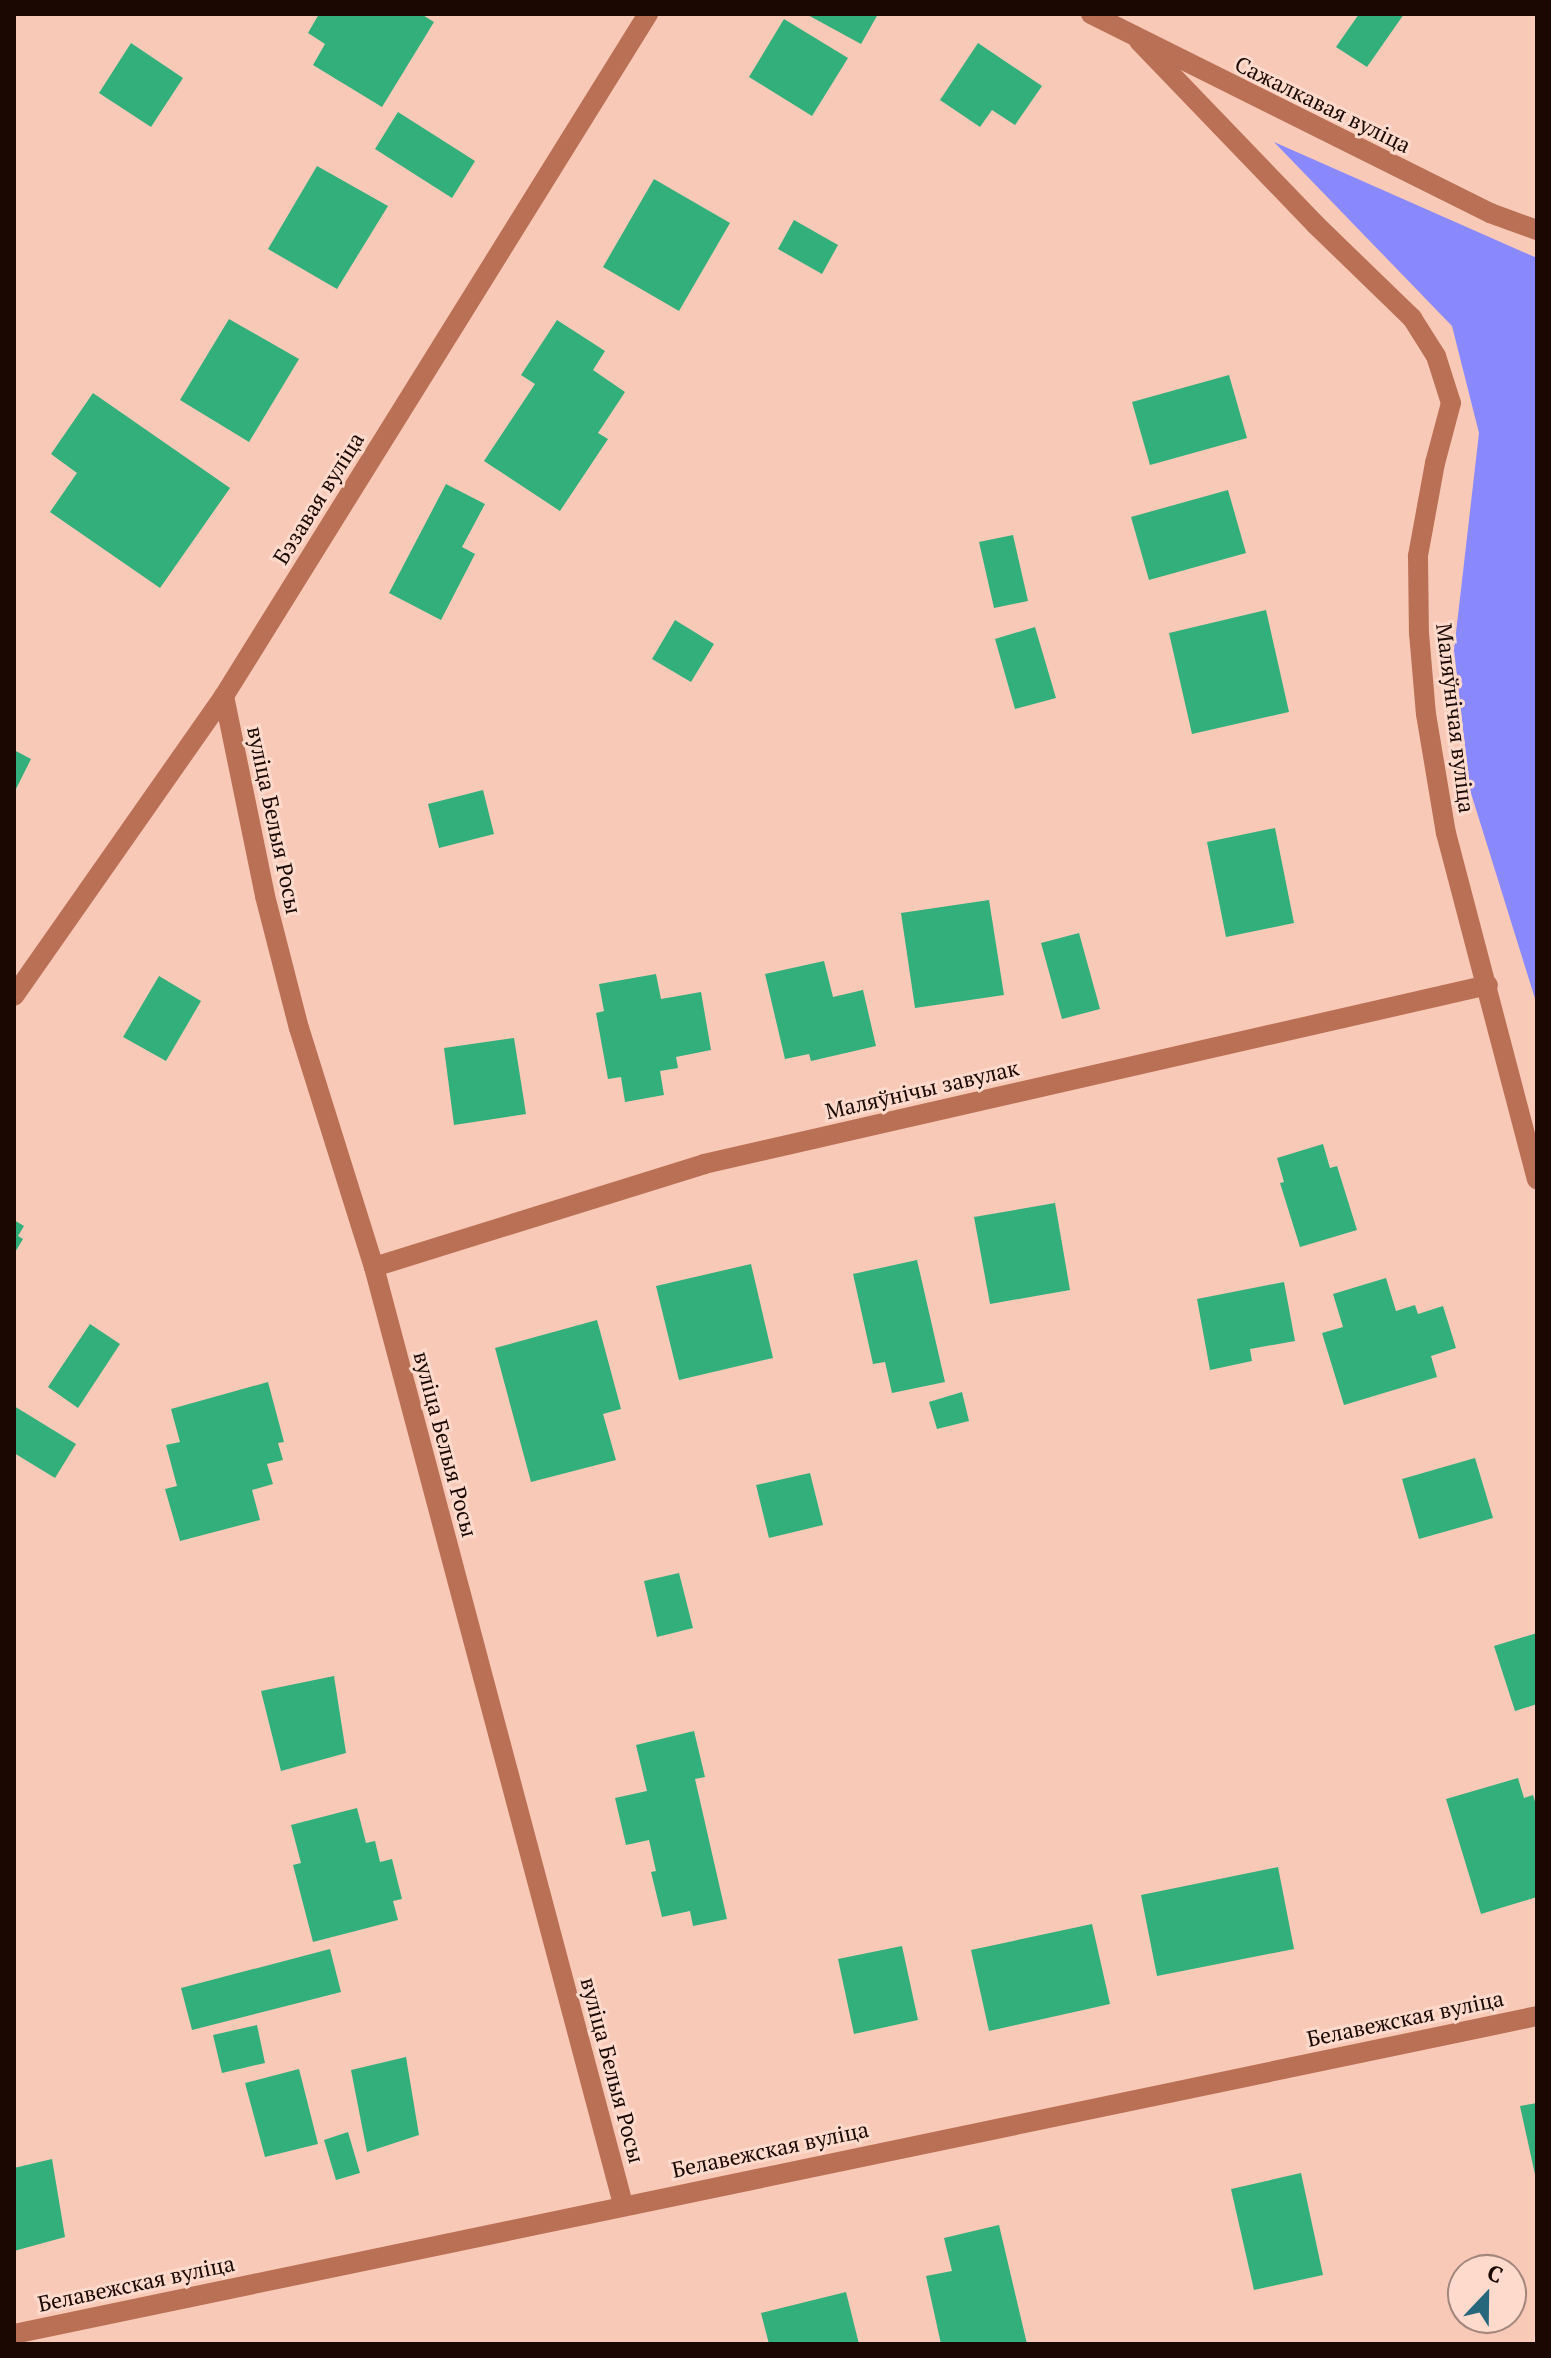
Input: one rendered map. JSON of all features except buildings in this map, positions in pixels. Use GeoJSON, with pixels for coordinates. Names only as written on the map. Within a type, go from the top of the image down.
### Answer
{"type":"FeatureCollection","features":[{"type":"Feature","properties":{"kind":"street","name":"Бэзавая вуліца"},"geometry":{"type":"LineString","coordinates":[[14,996],[224,696],[648,14]]}},
{"type":"Feature","properties":{"kind":"street","name":"Сажалкавая вуліца"},"geometry":{"type":"LineString","coordinates":[[1091,14],[1139,41],[1490,213],[1537,230]]}},
{"type":"Feature","properties":{"kind":"street","name":"Маляўнічая вуліца"},"geometry":{"type":"LineString","coordinates":[[1139,41],[1316,225],[1412,318],[1436,356],[1451,403],[1435,463],[1418,556],[1419,633],[1426,714],[1446,833],[1537,1179]]}},
{"type":"Feature","properties":{"kind":"street","name":"вуліца Белыя Росы"},"geometry":{"type":"LineString","coordinates":[[224,696],[265,896],[299,1028],[374,1267],[623,2204]]}},
{"type":"Feature","properties":{"kind":"street","name":"Маляўнічы завулак"},"geometry":{"type":"LineString","coordinates":[[374,1267],[704,1164],[1488,985]]}},
{"type":"Feature","properties":{"kind":"street","name":"Белавежская вуліца"},"geometry":{"type":"LineString","coordinates":[[14,2334],[623,2204],[1537,2016]]}},
{"type":"Feature","properties":{"kind":"shaded area"},"geometry":{"type":"Polygon","coordinates":[[[1274,142],[1537,258],[1537,1005],[1470,790],[1454,650],[1479,433],[1452,326],[1274,142]]]}}]}
